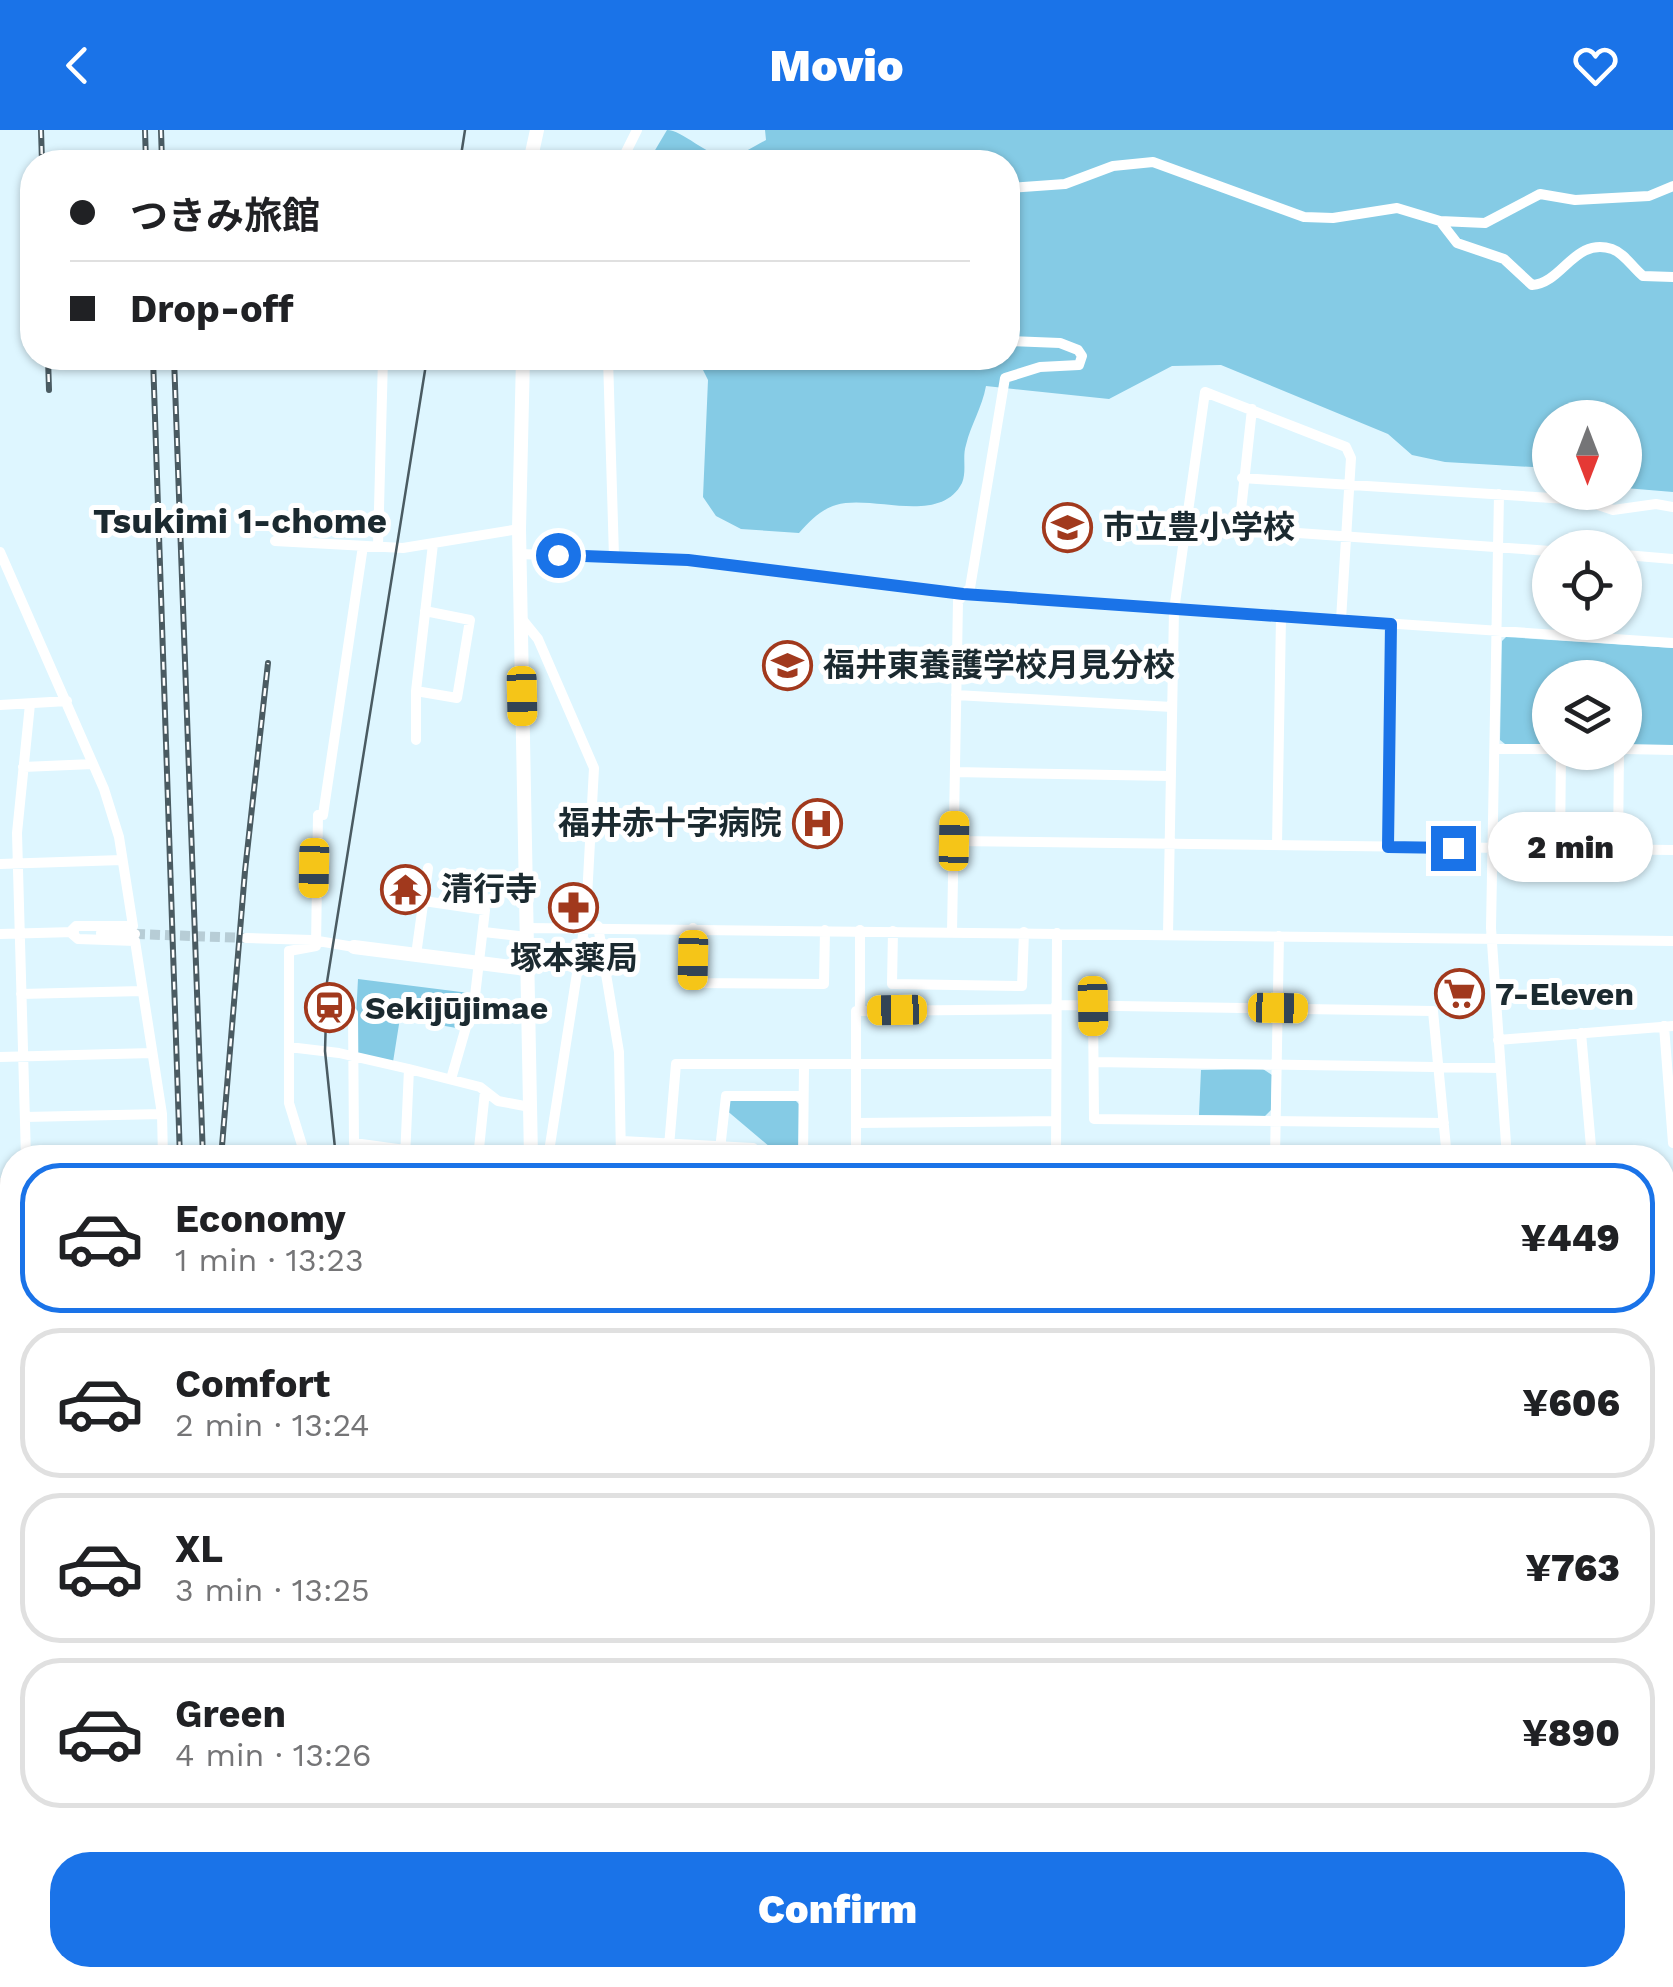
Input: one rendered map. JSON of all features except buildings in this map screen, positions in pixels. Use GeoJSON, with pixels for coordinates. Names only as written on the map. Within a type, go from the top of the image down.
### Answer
{"type":"FeatureCollection","features":[{"type":"Feature","properties":{"kind":"main road"},"geometry":{"type":"LineString","coordinates":[[522,370],[518,529],[531,1145]]}},
{"type":"Feature","properties":{"kind":"main road"},"geometry":{"type":"LineString","coordinates":[[354,947],[526,969]]}},
{"type":"Feature","properties":{"kind":"street"},"geometry":{"type":"LineString","coordinates":[[1020,187],[1065,184],[1125,163],[1153,162],[1304,217],[1333,218],[1397,208],[1440,221],[1493,222],[1540,194],[1575,200],[1649,196],[1673,186]]}},
{"type":"Feature","properties":{"kind":"street"},"geometry":{"type":"LineString","coordinates":[[1440,221],[1462,247],[1496,254],[1532,286],[1542,284],[1576,254],[1590,248],[1616,251],[1643,276],[1673,277]]}},
{"type":"Feature","properties":{"kind":"street"},"geometry":{"type":"LineString","coordinates":[[952,932],[958,601],[970,588],[1006,378],[1040,368],[1079,365],[1082,356],[1078,350],[1060,343],[1020,341]]}},
{"type":"Feature","properties":{"kind":"street"},"geometry":{"type":"LineString","coordinates":[[378,546],[383,370]]}},
{"type":"Feature","properties":{"kind":"street"},"geometry":{"type":"LineString","coordinates":[[608,370],[614,557]]}},
{"type":"Feature","properties":{"kind":"street"},"geometry":{"type":"LineString","coordinates":[[1168,934],[1174,610],[1205,392],[1346,447],[1351,458],[1341,620]]}},
{"type":"Feature","properties":{"kind":"street"},"geometry":{"type":"LineString","coordinates":[[1239,529],[1252,409]]}},
{"type":"Feature","properties":{"kind":"street"},"geometry":{"type":"LineString","coordinates":[[1242,478],[1591,501],[1614,510],[1656,504],[1673,507]]}},
{"type":"Feature","properties":{"kind":"street"},"geometry":{"type":"LineString","coordinates":[[1499,494],[1491,938],[1506,1145]]}},
{"type":"Feature","properties":{"kind":"street"},"geometry":{"type":"LineString","coordinates":[[1188,525],[1532,549]]}},
{"type":"Feature","properties":{"kind":"street"},"geometry":{"type":"LineString","coordinates":[[275,541],[363,546],[433,544],[518,529]]}},
{"type":"Feature","properties":{"kind":"street"},"geometry":{"type":"LineString","coordinates":[[416,740],[416,691],[433,544]]}},
{"type":"Feature","properties":{"kind":"street"},"geometry":{"type":"LineString","coordinates":[[301,1145],[290,1115],[289,951],[316,946],[318,941],[313,904],[318,814],[322,815],[326,796],[363,546]]}},
{"type":"Feature","properties":{"kind":"street"},"geometry":{"type":"LineString","coordinates":[[0,552],[93,764],[122,860],[133,926],[76,926],[70,932]]}},
{"type":"Feature","properties":{"kind":"street"},"geometry":{"type":"LineString","coordinates":[[519,554],[688,560],[963,594],[1673,643]]}},
{"type":"Feature","properties":{"kind":"street"},"geometry":{"type":"LineString","coordinates":[[1642,557],[1673,558]]}},
{"type":"Feature","properties":{"kind":"street"},"geometry":{"type":"LineString","coordinates":[[416,691],[457,698],[470,620],[425,610]]}},
{"type":"Feature","properties":{"kind":"street"},"geometry":{"type":"LineString","coordinates":[[520,617],[538,639],[594,768],[595,811],[584,926],[550,1145]]}},
{"type":"Feature","properties":{"kind":"street"},"geometry":{"type":"LineString","coordinates":[[1277,846],[1282,617]]}},
{"type":"Feature","properties":{"kind":"street"},"geometry":{"type":"LineString","coordinates":[[1388,847],[1391,624]]}},
{"type":"Feature","properties":{"kind":"street"},"geometry":{"type":"LineString","coordinates":[[956,696],[1172,707]]}},
{"type":"Feature","properties":{"kind":"street"},"geometry":{"type":"LineString","coordinates":[[0,705],[67,702]]}},
{"type":"Feature","properties":{"kind":"street"},"geometry":{"type":"LineString","coordinates":[[26,1145],[17,863],[30,704]]}},
{"type":"Feature","properties":{"kind":"street"},"geometry":{"type":"LineString","coordinates":[[1495,749],[1532,749]]}},
{"type":"Feature","properties":{"kind":"street"},"geometry":{"type":"LineString","coordinates":[[1642,751],[1673,750]]}},
{"type":"Feature","properties":{"kind":"street"},"geometry":{"type":"LineString","coordinates":[[23,766],[93,764]]}},
{"type":"Feature","properties":{"kind":"street"},"geometry":{"type":"LineString","coordinates":[[1560,849],[1561,770]]}},
{"type":"Feature","properties":{"kind":"street"},"geometry":{"type":"LineString","coordinates":[[1618,850],[1621,770]]}},
{"type":"Feature","properties":{"kind":"street"},"geometry":{"type":"LineString","coordinates":[[955,772],[1170,776]]}},
{"type":"Feature","properties":{"kind":"street"},"geometry":{"type":"LineString","coordinates":[[954,841],[1673,850]]}},
{"type":"Feature","properties":{"kind":"street"},"geometry":{"type":"LineString","coordinates":[[0,864],[122,860]]}},
{"type":"Feature","properties":{"kind":"street"},"geometry":{"type":"LineString","coordinates":[[416,955],[428,868]]}},
{"type":"Feature","properties":{"kind":"street"},"geometry":{"type":"LineString","coordinates":[[424,902],[486,910],[481,964],[450,1080]]}},
{"type":"Feature","properties":{"kind":"street"},"geometry":{"type":"LineString","coordinates":[[598,926],[619,1052],[622,1145]]}},
{"type":"Feature","properties":{"kind":"street"},"geometry":{"type":"LineString","coordinates":[[484,932],[598,926],[1673,941]]}},
{"type":"Feature","properties":{"kind":"street"},"geometry":{"type":"LineString","coordinates":[[693,928],[693,982],[824,984],[825,930]]}},
{"type":"Feature","properties":{"kind":"street"},"geometry":{"type":"LineString","coordinates":[[856,1145],[860,930]]}},
{"type":"Feature","properties":{"kind":"street"},"geometry":{"type":"LineString","coordinates":[[893,931],[892,984],[1022,986],[1024,932]]}},
{"type":"Feature","properties":{"kind":"street"},"geometry":{"type":"LineString","coordinates":[[70,932],[78,939],[134,941],[162,1114],[163,1145]]}},
{"type":"Feature","properties":{"kind":"street"},"geometry":{"type":"LineString","coordinates":[[1056,1145],[1057,933]]}},
{"type":"Feature","properties":{"kind":"street"},"geometry":{"type":"LineString","coordinates":[[0,934],[135,934]]}},
{"type":"Feature","properties":{"kind":"street"},"geometry":{"type":"LineString","coordinates":[[1276,1145],[1279,936]]}},
{"type":"Feature","properties":{"kind":"street"},"geometry":{"type":"LineString","coordinates":[[246,938],[354,947]]}},
{"type":"Feature","properties":{"kind":"street"},"geometry":{"type":"LineString","coordinates":[[21,994],[142,991]]}},
{"type":"Feature","properties":{"kind":"street"},"geometry":{"type":"LineString","coordinates":[[860,1011],[1093,1006],[1434,1012],[1446,1145]]}},
{"type":"Feature","properties":{"kind":"street"},"geometry":{"type":"LineString","coordinates":[[1093,1006],[1094,1118],[1444,1123]]}},
{"type":"Feature","properties":{"kind":"street"},"geometry":{"type":"LineString","coordinates":[[353,1013],[354,1143],[363,1145]]}},
{"type":"Feature","properties":{"kind":"street"},"geometry":{"type":"LineString","coordinates":[[1498,1040],[1669,1026],[1673,1143]]}},
{"type":"Feature","properties":{"kind":"street"},"geometry":{"type":"LineString","coordinates":[[1581,1033],[1591,1145]]}},
{"type":"Feature","properties":{"kind":"street"},"geometry":{"type":"LineString","coordinates":[[289,1047],[409,1069],[530,1108]]}},
{"type":"Feature","properties":{"kind":"street"},"geometry":{"type":"LineString","coordinates":[[0,1057],[152,1053]]}},
{"type":"Feature","properties":{"kind":"street"},"geometry":{"type":"LineString","coordinates":[[1094,1062],[1500,1068]]}},
{"type":"Feature","properties":{"kind":"street"},"geometry":{"type":"LineString","coordinates":[[668,1144],[676,1064],[1056,1064]]}},
{"type":"Feature","properties":{"kind":"street"},"geometry":{"type":"LineString","coordinates":[[804,1066],[804,1145]]}},
{"type":"Feature","properties":{"kind":"street"},"geometry":{"type":"LineString","coordinates":[[405,1145],[409,1069]]}},
{"type":"Feature","properties":{"kind":"street"},"geometry":{"type":"LineString","coordinates":[[479,1145],[485,1091]]}},
{"type":"Feature","properties":{"kind":"street"},"geometry":{"type":"LineString","coordinates":[[720,1145],[726,1096],[803,1096]]}},
{"type":"Feature","properties":{"kind":"street"},"geometry":{"type":"LineString","coordinates":[[25,1117],[162,1114]]}},
{"type":"Feature","properties":{"kind":"street"},"geometry":{"type":"LineString","coordinates":[[856,1123],[1056,1121]]}},
{"type":"Feature","properties":{"kind":"street"},"geometry":{"type":"LineString","coordinates":[[622,1141],[674,1145]]}},
{"type":"Feature","properties":{"kind":"shaded area"},"geometry":{"type":"Polygon","coordinates":[[[667,130],[707,150],[655,150],[667,130]]]}},
{"type":"Feature","properties":{"kind":"shaded area"},"geometry":{"type":"Polygon","coordinates":[[[765,130],[1673,130],[1673,492],[1642,489],[1642,400],[1532,400],[1532,467],[1445,462],[1412,455],[1388,434],[1221,365],[1172,366],[1109,399],[986,386],[966,445],[962,483],[952,496],[938,503],[836,505],[820,513],[799,533],[741,529],[716,516],[703,497],[708,380],[703,370],[1020,370],[1020,150],[748,150],[766,140],[765,130]]]}},
{"type":"Feature","properties":{"kind":"shaded area"},"geometry":{"type":"Polygon","coordinates":[[[1506,637],[1673,648],[1673,745],[1642,745],[1642,660],[1532,660],[1532,744],[1505,744],[1500,740],[1502,641],[1506,637]]]}},
{"type":"Feature","properties":{"kind":"shaded area"},"geometry":{"type":"Polygon","coordinates":[[[358,979],[469,993],[462,1029],[400,1018],[393,1062],[354,1055],[358,979]]]}},
{"type":"Feature","properties":{"kind":"shaded area"},"geometry":{"type":"Polygon","coordinates":[[[1263,1069],[1272,1075],[1271,1110],[1265,1116],[1199,1115],[1201,1070],[1263,1069]]]}},
{"type":"Feature","properties":{"kind":"shaded area"},"geometry":{"type":"Polygon","coordinates":[[[731,1100],[795,1100],[800,1105],[799,1145],[768,1145],[725,1109],[731,1100]]]}},
{"type":"Feature","properties":{"kind":"tunnel"},"geometry":{"type":"LineString","coordinates":[[135,934],[246,938]]}},
{"type":"Feature","properties":{"kind":"tram line"},"geometry":{"type":"LineString","coordinates":[[462,150],[465,130]]}},
{"type":"Feature","properties":{"kind":"tram line"},"geometry":{"type":"LineString","coordinates":[[335,1145],[325,1051],[327,982],[425,370]]}},
{"type":"Feature","properties":{"kind":"railway"},"geometry":{"type":"LineString","coordinates":[[41,130],[42,150]]}},
{"type":"Feature","properties":{"kind":"railway"},"geometry":{"type":"LineString","coordinates":[[145,130],[146,150]]}},
{"type":"Feature","properties":{"kind":"railway"},"geometry":{"type":"LineString","coordinates":[[161,130],[162,150]]}},
{"type":"Feature","properties":{"kind":"railway"},"geometry":{"type":"LineString","coordinates":[[48,370],[49,390]]}},
{"type":"Feature","properties":{"kind":"railway"},"geometry":{"type":"LineString","coordinates":[[153,370],[180,1145]]}},
{"type":"Feature","properties":{"kind":"railway"},"geometry":{"type":"LineString","coordinates":[[174,370],[203,1145]]}},
{"type":"Feature","properties":{"kind":"railway"},"geometry":{"type":"LineString","coordinates":[[222,1145],[245,871],[268,663]]}},
{"type":"Feature","properties":{"kind":"place","name":"市立豊小学校"},"geometry":{"type":"Point","coordinates":[1068,527]}},
{"type":"Feature","properties":{"kind":"place","name":"福井東養護学校月見分校"},"geometry":{"type":"Point","coordinates":[788,665]}},
{"type":"Feature","properties":{"kind":"place","name":"福井赤十字病院"},"geometry":{"type":"Point","coordinates":[817,823]}},
{"type":"Feature","properties":{"kind":"place","name":"清行寺"},"geometry":{"type":"Point","coordinates":[406,889]}},
{"type":"Feature","properties":{"kind":"place","name":"塚本薬局"},"geometry":{"type":"Point","coordinates":[574,908]}},
{"type":"Feature","properties":{"kind":"place","name":"7-Eleven"},"geometry":{"type":"Point","coordinates":[1460,994]}},
{"type":"Feature","properties":{"kind":"place","name":"Sekijūjimae"},"geometry":{"type":"Point","coordinates":[330,1008]}},
{"type":"Feature","properties":{"kind":"district","name":"Tsukimi 1-chome"},"geometry":{"type":"Point","coordinates":[240,521]}},
{"type":"Feature","properties":{"kind":"route"},"geometry":{"type":"LineString","coordinates":[[558,555],[688,560],[963,594],[1391,624],[1388,847],[1453,848]]}}]}
